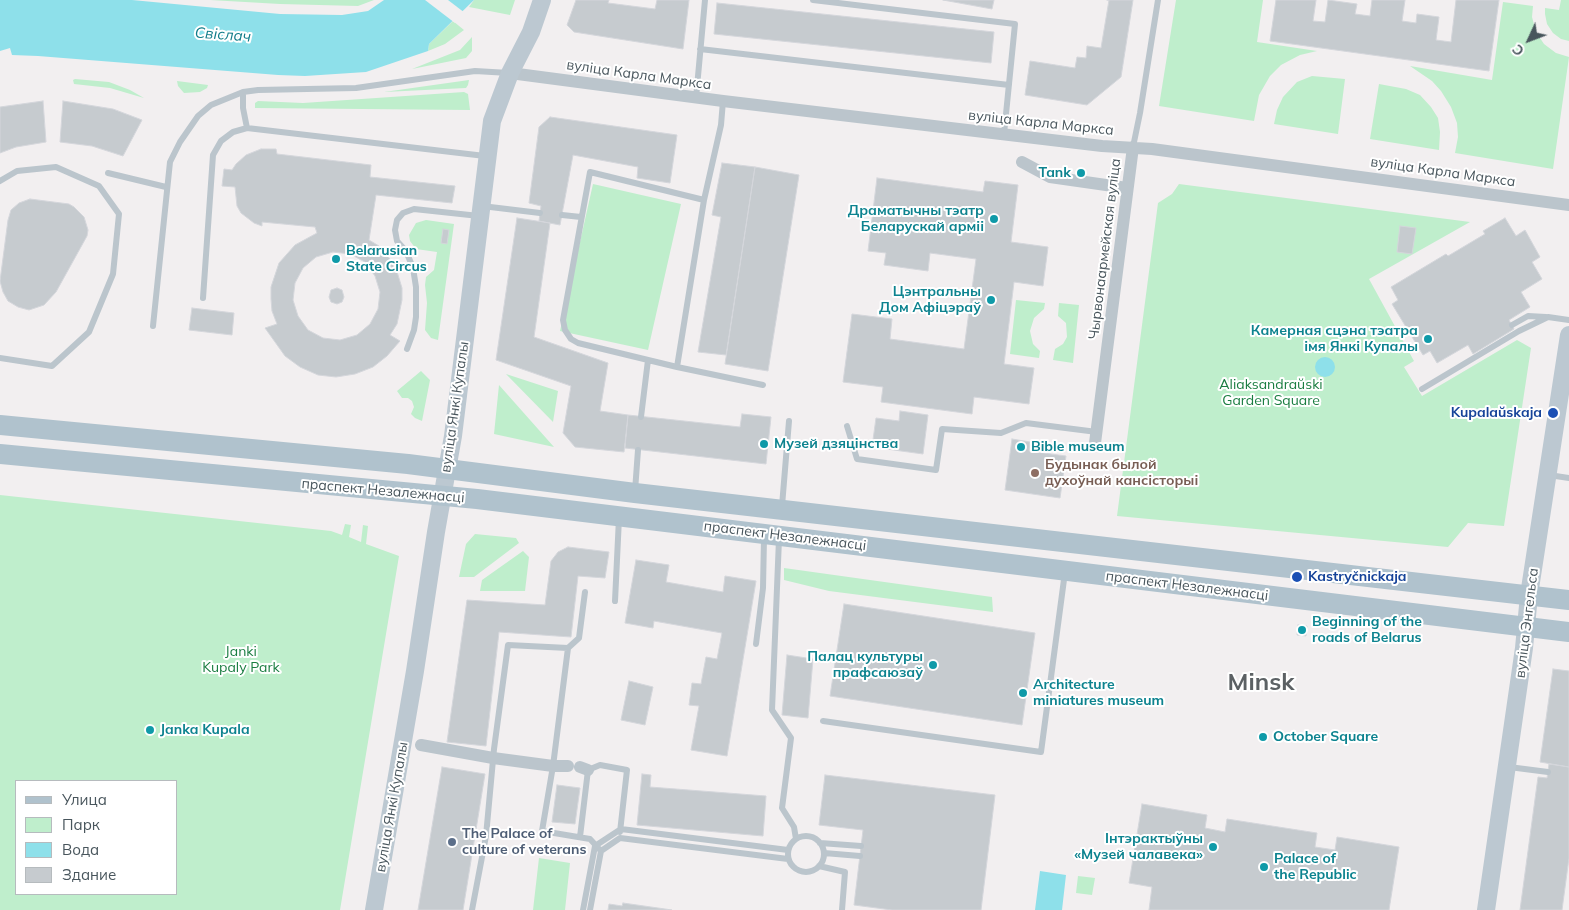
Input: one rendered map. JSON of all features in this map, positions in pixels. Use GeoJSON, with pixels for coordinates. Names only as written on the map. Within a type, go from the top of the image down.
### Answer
{"type":"FeatureCollection","features":[{"type":"Feature","properties":{"kind":"main road","name":"вуліца Янкі Купалы"},"geometry":{"type":"LineString","coordinates":[[374,910],[411,747],[492,121],[510,73],[531,32],[542,0]]}},
{"type":"Feature","properties":{"kind":"main road","name":"вуліца Энгельса"},"geometry":{"type":"LineString","coordinates":[[1486,910],[1507,767],[1529,594],[1568,345]]}},
{"type":"Feature","properties":{"kind":"main road","name":"праспект Незалежнасці"},"geometry":{"type":"LineString","coordinates":[[0,425],[333,456],[634,493],[1569,600]]}},
{"type":"Feature","properties":{"kind":"main road","name":"праспект Незалежнасці"},"geometry":{"type":"LineString","coordinates":[[0,454],[443,496],[1569,632]]}},
{"type":"Feature","properties":{"kind":"street","name":"вуліца Карла Маркса"},"geometry":{"type":"LineString","coordinates":[[510,73],[696,98],[1102,146],[1152,148],[1569,205]]}},
{"type":"Feature","properties":{"kind":"street","name":"Чырвонаармейская вуліца"},"geometry":{"type":"LineString","coordinates":[[1096,438],[1132,147]]}},
{"type":"Feature","properties":{"kind":"street"},"geometry":{"type":"LineString","coordinates":[[1022,162],[1050,177],[1127,188]]}},
{"type":"Feature","properties":{"kind":"street"},"geometry":{"type":"LineString","coordinates":[[411,747],[552,768],[579,768]]}},
{"type":"Feature","properties":{"kind":"lane"},"geometry":{"type":"LineString","coordinates":[[696,98],[705,0]]}},
{"type":"Feature","properties":{"kind":"lane"},"geometry":{"type":"LineString","coordinates":[[813,0],[1015,24],[1004,134]]}},
{"type":"Feature","properties":{"kind":"lane","name":"Чырвонаармейская вуліца"},"geometry":{"type":"LineString","coordinates":[[1132,147],[1140,113],[1158,0]]}},
{"type":"Feature","properties":{"kind":"lane"},"geometry":{"type":"LineString","coordinates":[[700,49],[1008,85]]}},
{"type":"Feature","properties":{"kind":"lane"},"geometry":{"type":"LineString","coordinates":[[153,326],[170,162],[180,142],[198,116],[211,105],[243,92],[258,90],[356,88],[475,71],[510,73]]}},
{"type":"Feature","properties":{"kind":"lane"},"geometry":{"type":"LineString","coordinates":[[243,92],[243,108],[247,128]]}},
{"type":"Feature","properties":{"kind":"lane"},"geometry":{"type":"LineString","coordinates":[[677,367],[704,200],[724,101]]}},
{"type":"Feature","properties":{"kind":"lane"},"geometry":{"type":"LineString","coordinates":[[203,298],[213,155],[221,141],[233,132],[247,128],[488,156]]}},
{"type":"Feature","properties":{"kind":"lane"},"geometry":{"type":"LineString","coordinates":[[0,181],[17,171],[56,166],[99,186],[119,214],[113,274],[89,332],[52,366],[0,358]]}},
{"type":"Feature","properties":{"kind":"lane"},"geometry":{"type":"LineString","coordinates":[[704,200],[590,172],[563,320],[565,330],[571,339],[578,343],[763,385]]}},
{"type":"Feature","properties":{"kind":"lane"},"geometry":{"type":"LineString","coordinates":[[108,173],[166,187]]}},
{"type":"Feature","properties":{"kind":"lane"},"geometry":{"type":"LineString","coordinates":[[408,349],[416,318],[416,286],[413,268],[406,251],[397,241],[395,230],[397,220],[403,213],[414,208],[540,212]]}},
{"type":"Feature","properties":{"kind":"lane"},"geometry":{"type":"LineString","coordinates":[[562,215],[581,218]]}},
{"type":"Feature","properties":{"kind":"lane"},"geometry":{"type":"LineString","coordinates":[[1512,325],[1528,316],[1569,320]]}},
{"type":"Feature","properties":{"kind":"lane"},"geometry":{"type":"LineString","coordinates":[[1422,389],[1519,331],[1548,317]]}},
{"type":"Feature","properties":{"kind":"lane"},"geometry":{"type":"LineString","coordinates":[[641,417],[648,360]]}},
{"type":"Feature","properties":{"kind":"lane"},"geometry":{"type":"LineString","coordinates":[[782,510],[789,421]]}},
{"type":"Feature","properties":{"kind":"lane"},"geometry":{"type":"LineString","coordinates":[[847,426],[857,459],[936,470],[942,429],[1001,433],[1026,423],[1096,438]]}},
{"type":"Feature","properties":{"kind":"lane"},"geometry":{"type":"LineString","coordinates":[[634,493],[638,450]]}},
{"type":"Feature","properties":{"kind":"lane"},"geometry":{"type":"LineString","coordinates":[[1549,475],[1569,478]]}},
{"type":"Feature","properties":{"kind":"lane"},"geometry":{"type":"LineString","coordinates":[[615,600],[619,516]]}},
{"type":"Feature","properties":{"kind":"lane"},"geometry":{"type":"LineString","coordinates":[[756,644],[772,535]]}},
{"type":"Feature","properties":{"kind":"lane"},"geometry":{"type":"LineString","coordinates":[[772,535],[772,710],[791,738],[782,808],[794,827],[796,839]]}},
{"type":"Feature","properties":{"kind":"lane"},"geometry":{"type":"LineString","coordinates":[[823,721],[1041,752],[1065,571]]}},
{"type":"Feature","properties":{"kind":"lane"},"geometry":{"type":"LineString","coordinates":[[584,592],[579,638],[568,648],[542,831],[590,839],[601,850]]}},
{"type":"Feature","properties":{"kind":"lane"},"geometry":{"type":"LineString","coordinates":[[472,910],[486,836],[493,760],[508,645],[568,648]]}},
{"type":"Feature","properties":{"kind":"lane"},"geometry":{"type":"LineString","coordinates":[[580,837],[579,768],[600,765],[627,770],[620,838]]}},
{"type":"Feature","properties":{"kind":"lane"},"geometry":{"type":"LineString","coordinates":[[1507,767],[1548,772]]}},
{"type":"Feature","properties":{"kind":"lane"},"geometry":{"type":"LineString","coordinates":[[583,910],[595,846],[621,829],[788,850]]}},
{"type":"Feature","properties":{"kind":"lane"},"geometry":{"type":"LineString","coordinates":[[820,843],[824,853],[819,866],[810,872],[799,871],[794,868],[788,858],[788,850],[796,839],[806,836],[820,843],[861,846]]}},
{"type":"Feature","properties":{"kind":"lane"},"geometry":{"type":"LineString","coordinates":[[590,910],[601,850],[620,838],[788,858]]}},
{"type":"Feature","properties":{"kind":"lane"},"geometry":{"type":"LineString","coordinates":[[824,853],[860,856]]}},
{"type":"Feature","properties":{"kind":"lane"},"geometry":{"type":"LineString","coordinates":[[819,866],[845,872],[842,910]]}},
{"type":"Feature","properties":{"kind":"green space"},"geometry":{"type":"Polygon","coordinates":[[[210,0],[374,0],[358,6],[210,0]]]}},
{"type":"Feature","properties":{"kind":"green space"},"geometry":{"type":"Polygon","coordinates":[[[474,0],[515,0],[510,15],[469,7],[474,0]]]}},
{"type":"Feature","properties":{"kind":"green space"},"geometry":{"type":"Polygon","coordinates":[[[1176,0],[1263,0],[1257,42],[1317,51],[1300,55],[1281,65],[1270,76],[1259,95],[1254,121],[1159,106],[1176,0]]]}},
{"type":"Feature","properties":{"kind":"green space"},"geometry":{"type":"Polygon","coordinates":[[[1561,0],[1569,0],[1569,41],[1561,39],[1553,33],[1547,24],[1545,14],[1545,8],[1559,10],[1561,0]]]}},
{"type":"Feature","properties":{"kind":"green space"},"geometry":{"type":"Polygon","coordinates":[[[1503,2],[1533,6],[1532,17],[1536,32],[1544,44],[1556,53],[1569,57],[1553,169],[1455,153],[1458,137],[1457,123],[1451,107],[1432,81],[1410,66],[1492,80],[1503,2]]]}},
{"type":"Feature","properties":{"kind":"green space"},"geometry":{"type":"Polygon","coordinates":[[[453,21],[464,30],[445,44],[428,51],[429,44],[453,21]]]}},
{"type":"Feature","properties":{"kind":"green space"},"geometry":{"type":"Polygon","coordinates":[[[472,37],[472,51],[466,58],[412,69],[460,50],[472,37]]]}},
{"type":"Feature","properties":{"kind":"green space"},"geometry":{"type":"Polygon","coordinates":[[[1312,76],[1345,79],[1338,134],[1274,124],[1277,110],[1283,97],[1297,82],[1312,76]]]}},
{"type":"Feature","properties":{"kind":"green space"},"geometry":{"type":"Polygon","coordinates":[[[73,80],[109,82],[144,98],[110,88],[74,84],[73,80]]]}},
{"type":"Feature","properties":{"kind":"green space"},"geometry":{"type":"Polygon","coordinates":[[[469,80],[466,88],[384,92],[469,80]]]}},
{"type":"Feature","properties":{"kind":"green space"},"geometry":{"type":"Polygon","coordinates":[[[177,81],[208,85],[207,88],[200,92],[184,93],[178,86],[177,81]]]}},
{"type":"Feature","properties":{"kind":"green space"},"geometry":{"type":"Polygon","coordinates":[[[1379,84],[1406,89],[1420,95],[1431,107],[1438,118],[1440,132],[1439,150],[1370,139],[1379,84]]]}},
{"type":"Feature","properties":{"kind":"green space"},"geometry":{"type":"Polygon","coordinates":[[[464,92],[468,94],[470,110],[255,108],[255,103],[258,101],[303,103],[464,92]]]}},
{"type":"Feature","properties":{"kind":"green space"},"geometry":{"type":"Polygon","coordinates":[[[593,184],[681,204],[648,350],[560,331],[593,184]]]}},
{"type":"Feature","properties":{"kind":"green space","name":"Aliaksandraŭski Garden Square"},"geometry":{"type":"Polygon","coordinates":[[[1179,184],[1470,222],[1369,279],[1414,361],[1404,367],[1422,396],[1517,340],[1531,348],[1504,526],[1468,523],[1448,547],[1117,516],[1158,203],[1172,194],[1179,184]]]}},
{"type":"Feature","properties":{"kind":"green space"},"geometry":{"type":"Polygon","coordinates":[[[426,220],[454,224],[438,340],[431,338],[425,330],[426,277],[434,270],[437,252],[416,249],[410,241],[409,235],[416,223],[426,220]]]}},
{"type":"Feature","properties":{"kind":"green space"},"geometry":{"type":"Polygon","coordinates":[[[1016,300],[1045,303],[1044,309],[1034,318],[1030,331],[1033,344],[1040,351],[1039,358],[1010,354],[1016,300]]]}},
{"type":"Feature","properties":{"kind":"green space"},"geometry":{"type":"Polygon","coordinates":[[[1059,303],[1079,305],[1073,363],[1053,360],[1055,349],[1063,344],[1067,337],[1066,323],[1058,316],[1059,303]]]}},
{"type":"Feature","properties":{"kind":"green space"},"geometry":{"type":"Polygon","coordinates":[[[421,371],[430,380],[422,421],[411,414],[414,407],[412,401],[408,398],[402,398],[397,391],[421,371]]]}},
{"type":"Feature","properties":{"kind":"green space"},"geometry":{"type":"Polygon","coordinates":[[[506,374],[558,391],[553,422],[506,374]]]}},
{"type":"Feature","properties":{"kind":"green space"},"geometry":{"type":"Polygon","coordinates":[[[499,385],[554,447],[494,434],[499,385]]]}},
{"type":"Feature","properties":{"kind":"green space","name":"Janki Kupaly Park"},"geometry":{"type":"Polygon","coordinates":[[[0,495],[331,531],[342,535],[345,524],[351,525],[349,537],[361,542],[363,525],[368,526],[366,544],[399,556],[340,910],[0,910],[0,495]]]}},
{"type":"Feature","properties":{"kind":"green space"},"geometry":{"type":"Polygon","coordinates":[[[475,534],[516,538],[519,543],[474,577],[459,577],[466,544],[475,534]]]}},
{"type":"Feature","properties":{"kind":"green space"},"geometry":{"type":"Polygon","coordinates":[[[523,551],[529,557],[525,591],[480,591],[482,580],[523,551]]]}},
{"type":"Feature","properties":{"kind":"green space"},"geometry":{"type":"Polygon","coordinates":[[[784,568],[992,597],[993,612],[829,591],[784,580],[784,568]]]}},
{"type":"Feature","properties":{"kind":"green space"},"geometry":{"type":"Polygon","coordinates":[[[539,858],[570,863],[565,910],[533,910],[539,858]]]}},
{"type":"Feature","properties":{"kind":"green space"},"geometry":{"type":"Polygon","coordinates":[[[1078,876],[1095,878],[1092,895],[1076,893],[1078,876]]]}},
{"type":"Feature","properties":{"kind":"water","name":"Свіслач"},"geometry":{"type":"Polygon","coordinates":[[[0,0],[132,0],[280,14],[342,15],[368,11],[384,0],[474,0],[429,44],[428,51],[366,72],[305,76],[12,55],[10,48],[0,51],[0,0]]]}},
{"type":"Feature","properties":{"kind":"water"},"geometry":{"type":"Polygon","coordinates":[[[1325,357],[1332,360],[1335,367],[1332,374],[1325,377],[1318,374],[1315,367],[1318,360],[1325,357]]]}},
{"type":"Feature","properties":{"kind":"water"},"geometry":{"type":"Polygon","coordinates":[[[1040,871],[1066,875],[1062,910],[1035,910],[1040,871]]]}},
{"type":"Feature","properties":{"kind":"pier"},"geometry":{"type":"Polygon","coordinates":[[[425,0],[448,0],[465,13],[455,23],[425,0]]]}},
{"type":"Feature","properties":{"kind":"building"},"geometry":{"type":"Polygon","coordinates":[[[576,0],[609,0],[608,3],[655,9],[657,0],[689,0],[683,49],[574,32],[567,25],[576,0]]]}},
{"type":"Feature","properties":{"kind":"building"},"geometry":{"type":"Polygon","coordinates":[[[943,0],[994,0],[992,9],[943,0]]]}},
{"type":"Feature","properties":{"kind":"building"},"geometry":{"type":"Polygon","coordinates":[[[1109,0],[1133,0],[1121,77],[1087,105],[1025,95],[1030,61],[1075,68],[1077,57],[1086,58],[1087,46],[1101,48],[1109,0]]]}},
{"type":"Feature","properties":{"kind":"building"},"geometry":{"type":"Polygon","coordinates":[[[1276,0],[1316,0],[1313,21],[1325,22],[1328,0],[1357,4],[1355,14],[1370,16],[1372,0],[1405,0],[1402,21],[1416,23],[1417,14],[1439,17],[1436,40],[1451,42],[1456,0],[1499,0],[1489,71],[1270,41],[1276,0]]]}},
{"type":"Feature","properties":{"kind":"building"},"geometry":{"type":"Polygon","coordinates":[[[717,3],[994,32],[991,63],[714,34],[717,3]]]}},
{"type":"Feature","properties":{"kind":"building"},"geometry":{"type":"Polygon","coordinates":[[[43,101],[46,142],[16,147],[0,153],[0,107],[43,101]]]}},
{"type":"Feature","properties":{"kind":"building"},"geometry":{"type":"Polygon","coordinates":[[[63,101],[113,109],[142,120],[123,156],[92,146],[60,142],[63,101]]]}},
{"type":"Feature","properties":{"kind":"building"},"geometry":{"type":"Polygon","coordinates":[[[550,117],[677,135],[670,183],[637,178],[638,167],[573,155],[560,225],[539,221],[541,206],[529,203],[539,127],[550,117]]]}},
{"type":"Feature","properties":{"kind":"building","name":"Belarusian State Circus"},"geometry":{"type":"Polygon","coordinates":[[[261,149],[276,149],[277,154],[371,165],[370,177],[455,186],[452,203],[376,195],[369,240],[379,246],[395,265],[402,288],[402,300],[397,324],[390,335],[400,341],[387,356],[373,367],[355,374],[336,377],[318,375],[300,367],[285,356],[265,328],[277,324],[272,311],[271,287],[279,263],[295,245],[317,233],[315,227],[262,222],[262,226],[254,223],[241,213],[237,206],[235,187],[222,186],[224,169],[232,170],[246,155],[261,149]]]}},
{"type":"Feature","properties":{"kind":"building"},"geometry":{"type":"Polygon","coordinates":[[[722,163],[755,167],[726,355],[698,352],[721,217],[712,215],[722,163]]]}},
{"type":"Feature","properties":{"kind":"building"},"geometry":{"type":"Polygon","coordinates":[[[755,167],[799,175],[768,371],[725,364],[755,167]]]}},
{"type":"Feature","properties":{"kind":"building","name":"Цэнтральны Дом Афіцэраў"},"geometry":{"type":"Polygon","coordinates":[[[877,178],[983,192],[985,181],[1018,185],[1011,242],[1048,247],[1043,286],[1014,282],[1004,364],[1034,368],[1029,404],[974,397],[972,414],[881,402],[883,387],[843,382],[852,314],[892,319],[890,339],[964,349],[976,259],[930,253],[928,271],[884,265],[886,253],[868,251],[877,178]]]}},
{"type":"Feature","properties":{"kind":"building"},"geometry":{"type":"Polygon","coordinates":[[[30,199],[69,204],[84,217],[88,230],[87,236],[56,292],[44,305],[29,310],[18,307],[8,301],[0,281],[11,210],[19,203],[30,199]]]}},
{"type":"Feature","properties":{"kind":"building"},"geometry":{"type":"Polygon","coordinates":[[[517,218],[550,223],[534,337],[608,363],[600,411],[628,415],[624,452],[575,447],[563,433],[571,386],[496,360],[517,218]]]}},
{"type":"Feature","properties":{"kind":"building"},"geometry":{"type":"Polygon","coordinates":[[[1505,218],[1516,236],[1525,230],[1540,257],[1532,262],[1542,279],[1521,292],[1530,307],[1509,320],[1514,329],[1473,354],[1468,345],[1437,363],[1430,351],[1423,355],[1392,304],[1398,300],[1391,287],[1446,254],[1448,256],[1485,234],[1483,231],[1505,218]]]}},
{"type":"Feature","properties":{"kind":"building"},"geometry":{"type":"Polygon","coordinates":[[[1400,226],[1416,228],[1412,254],[1397,252],[1400,226]]]}},
{"type":"Feature","properties":{"kind":"building"},"geometry":{"type":"Polygon","coordinates":[[[443,229],[449,230],[447,244],[441,243],[443,229]]]}},
{"type":"Feature","properties":{"kind":"building"},"geometry":{"type":"Polygon","coordinates":[[[333,252],[350,254],[365,262],[375,276],[380,292],[378,309],[370,324],[357,335],[340,340],[323,338],[308,330],[298,316],[293,300],[295,283],[303,268],[316,257],[333,252]],[[337,288],[331,290],[329,297],[331,302],[337,304],[342,302],[344,297],[342,290],[337,288]]]}},
{"type":"Feature","properties":{"kind":"building"},"geometry":{"type":"Polygon","coordinates":[[[192,308],[234,313],[232,335],[189,330],[192,308]]]}},
{"type":"Feature","properties":{"kind":"building"},"geometry":{"type":"Polygon","coordinates":[[[900,411],[928,415],[923,454],[872,447],[876,418],[899,421],[900,411]]]}},
{"type":"Feature","properties":{"kind":"building"},"geometry":{"type":"Polygon","coordinates":[[[742,414],[771,417],[766,464],[625,448],[628,415],[740,427],[742,414]]]}},
{"type":"Feature","properties":{"kind":"building","name":"Будынак былой духоўнай кансісторыі"},"geometry":{"type":"Polygon","coordinates":[[[1012,439],[1030,442],[1029,451],[1066,456],[1060,498],[1005,490],[1012,439]]]}},
{"type":"Feature","properties":{"kind":"building"},"geometry":{"type":"Polygon","coordinates":[[[568,547],[609,552],[605,578],[578,576],[571,637],[499,632],[486,746],[447,742],[467,600],[545,605],[551,561],[558,552],[568,547]]]}},
{"type":"Feature","properties":{"kind":"building"},"geometry":{"type":"Polygon","coordinates":[[[636,560],[669,565],[666,582],[723,592],[725,576],[756,581],[727,756],[691,750],[699,706],[689,705],[692,683],[701,684],[706,657],[717,659],[722,633],[654,621],[653,628],[625,623],[636,560]]]}},
{"type":"Feature","properties":{"kind":"building","name":"Палац культуры прафсаюзаў"},"geometry":{"type":"Polygon","coordinates":[[[844,604],[1035,633],[1022,725],[830,696],[844,604]]]}},
{"type":"Feature","properties":{"kind":"building","name":"Beginning of the roads of Belarus"},"geometry":{"type":"Polygon","coordinates":[[[1298,625],[1307,626],[1306,636],[1297,635],[1298,625]]]}},
{"type":"Feature","properties":{"kind":"building"},"geometry":{"type":"Polygon","coordinates":[[[787,655],[813,659],[808,718],[782,715],[787,655]]]}},
{"type":"Feature","properties":{"kind":"building"},"geometry":{"type":"Polygon","coordinates":[[[1553,669],[1569,671],[1569,767],[1540,762],[1553,669]]]}},
{"type":"Feature","properties":{"kind":"building"},"geometry":{"type":"Polygon","coordinates":[[[629,681],[653,687],[645,725],[621,720],[629,681]]]}},
{"type":"Feature","properties":{"kind":"building"},"geometry":{"type":"Polygon","coordinates":[[[1549,764],[1569,767],[1569,858],[1562,910],[1520,910],[1538,777],[1547,778],[1549,764]]]}},
{"type":"Feature","properties":{"kind":"building","name":"The Palace of culture of veterans"},"geometry":{"type":"Polygon","coordinates":[[[442,767],[485,774],[463,910],[418,910],[442,767]]]}},
{"type":"Feature","properties":{"kind":"building"},"geometry":{"type":"Polygon","coordinates":[[[642,774],[651,775],[650,787],[766,796],[763,836],[637,825],[642,774]]]}},
{"type":"Feature","properties":{"kind":"building"},"geometry":{"type":"Polygon","coordinates":[[[825,775],[995,795],[981,910],[892,910],[854,905],[863,830],[819,825],[825,775]]]}},
{"type":"Feature","properties":{"kind":"building"},"geometry":{"type":"Polygon","coordinates":[[[557,785],[580,788],[575,824],[552,822],[557,785]]]}},
{"type":"Feature","properties":{"kind":"building","name":"Palace of the Republic"},"geometry":{"type":"Polygon","coordinates":[[[1142,804],[1207,815],[1205,828],[1225,832],[1227,819],[1317,833],[1315,847],[1335,850],[1337,837],[1399,847],[1389,910],[1149,910],[1152,887],[1129,883],[1142,804]]]}},
{"type":"Feature","properties":{"kind":"building"},"geometry":{"type":"Polygon","coordinates":[[[623,903],[672,910],[608,910],[609,904],[622,906],[623,903]]]}},
{"type":"Feature","properties":{"kind":"place","name":"Tank"},"geometry":{"type":"Point","coordinates":[1081,173]}},
{"type":"Feature","properties":{"kind":"place","name":"Драматычны тэатр Беларускай арміі"},"geometry":{"type":"Point","coordinates":[994,219]}},
{"type":"Feature","properties":{"kind":"place","name":"Belarusian State Circus"},"geometry":{"type":"Point","coordinates":[336,259]}},
{"type":"Feature","properties":{"kind":"place","name":"Цэнтральны Дом Афіцэраў"},"geometry":{"type":"Point","coordinates":[991,300]}},
{"type":"Feature","properties":{"kind":"place","name":"Камерная сцэна тэатра імя Янкі Купалы"},"geometry":{"type":"Point","coordinates":[1428,339]}},
{"type":"Feature","properties":{"kind":"place","name":"Kupalaŭskaja"},"geometry":{"type":"Point","coordinates":[1553,413]}},
{"type":"Feature","properties":{"kind":"place","name":"Музей дзяцінства"},"geometry":{"type":"Point","coordinates":[764,444]}},
{"type":"Feature","properties":{"kind":"place","name":"Bible museum"},"geometry":{"type":"Point","coordinates":[1021,447]}},
{"type":"Feature","properties":{"kind":"place","name":"Будынак былой духоўнай кансісторыі"},"geometry":{"type":"Point","coordinates":[1035,473]}},
{"type":"Feature","properties":{"kind":"place","name":"Kastryčnickaja"},"geometry":{"type":"Point","coordinates":[1297,577]}},
{"type":"Feature","properties":{"kind":"place","name":"Beginning of the roads of Belarus"},"geometry":{"type":"Point","coordinates":[1302,630]}},
{"type":"Feature","properties":{"kind":"place","name":"Палац культуры прафсаюзаў"},"geometry":{"type":"Point","coordinates":[933,665]}},
{"type":"Feature","properties":{"kind":"place","name":"Architecture miniatures museum"},"geometry":{"type":"Point","coordinates":[1023,693]}},
{"type":"Feature","properties":{"kind":"place","name":"Janka Kupala"},"geometry":{"type":"Point","coordinates":[150,730]}},
{"type":"Feature","properties":{"kind":"place","name":"October Square"},"geometry":{"type":"Point","coordinates":[1263,737]}},
{"type":"Feature","properties":{"kind":"place","name":"The Palace of culture of veterans"},"geometry":{"type":"Point","coordinates":[452,842]}},
{"type":"Feature","properties":{"kind":"place","name":"Інтэрактыўны «Музей чалавека»"},"geometry":{"type":"Point","coordinates":[1213,847]}},
{"type":"Feature","properties":{"kind":"place","name":"Palace of the Republic"},"geometry":{"type":"Point","coordinates":[1264,867]}},
{"type":"Feature","properties":{"kind":"district","name":"Minsk"},"geometry":{"type":"Point","coordinates":[1261,683]}}]}
